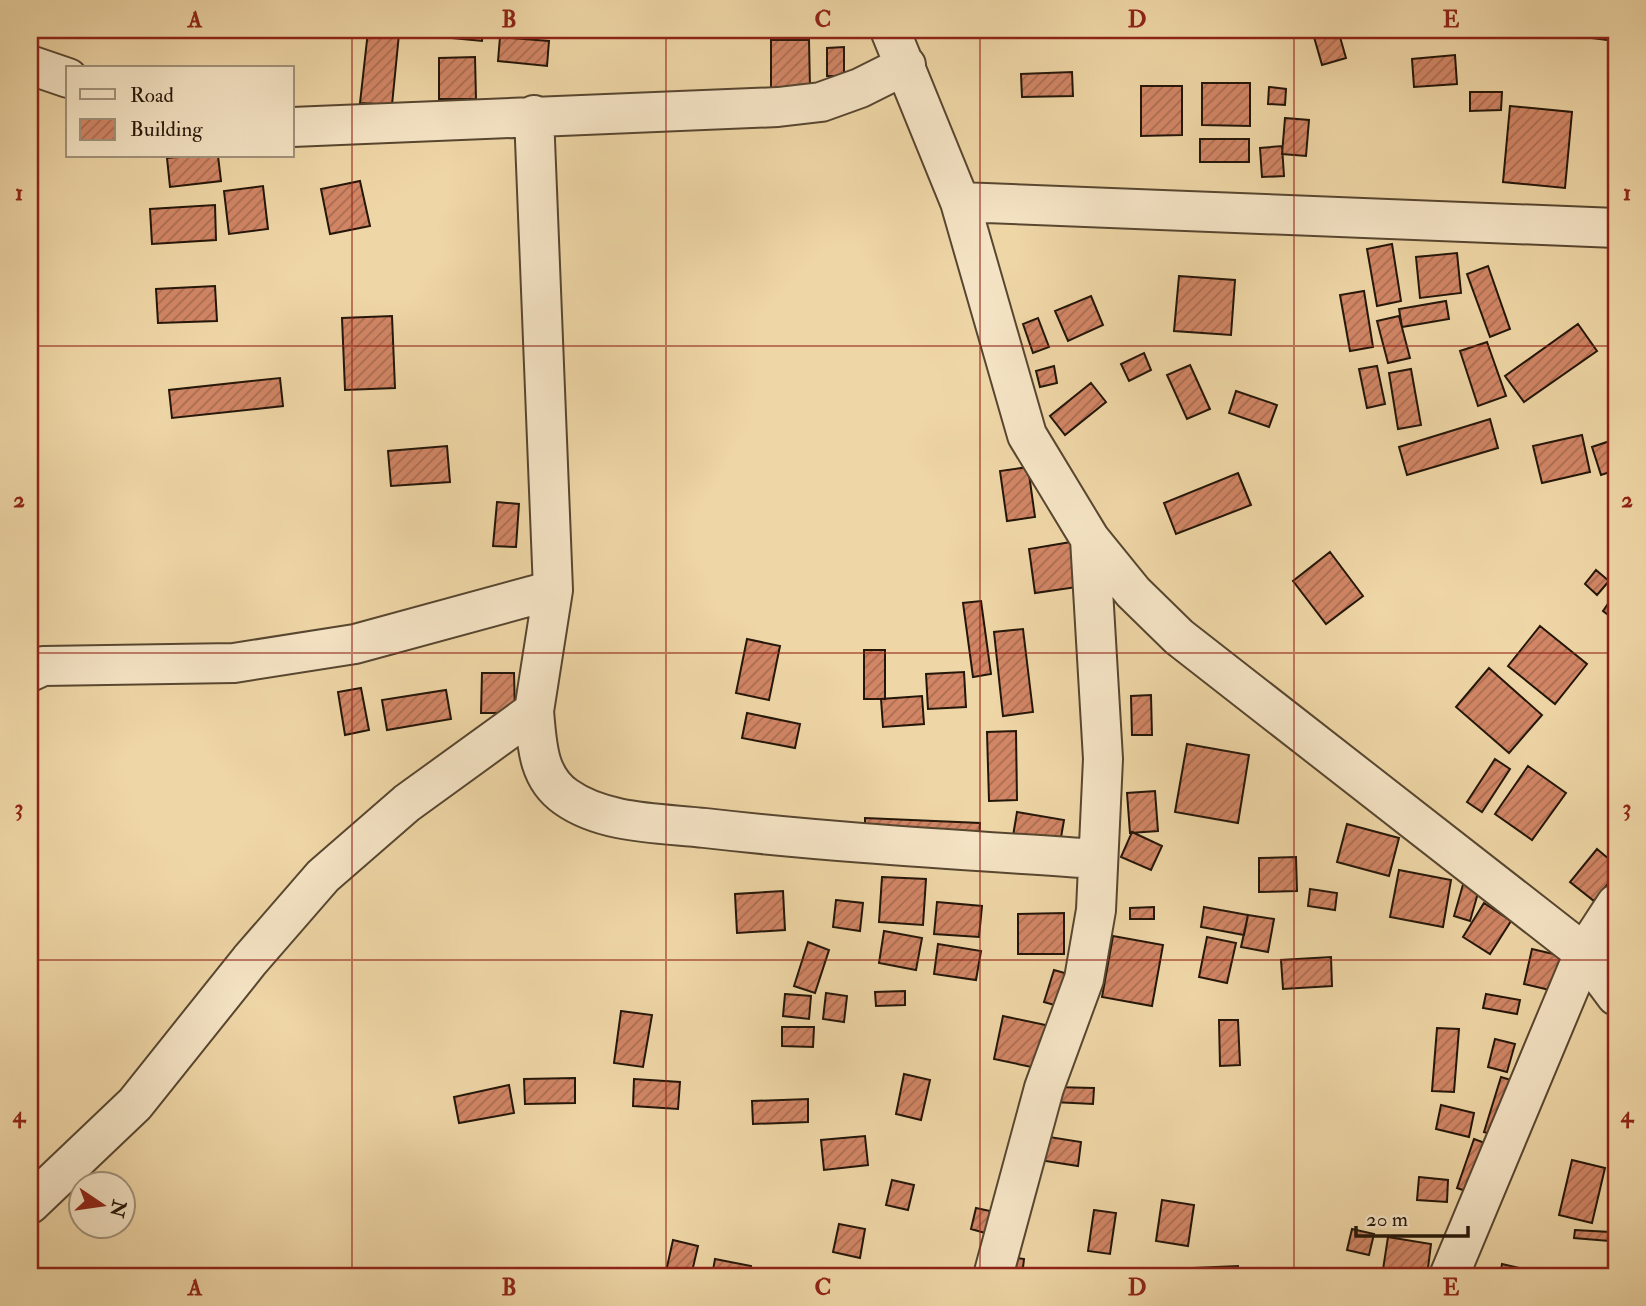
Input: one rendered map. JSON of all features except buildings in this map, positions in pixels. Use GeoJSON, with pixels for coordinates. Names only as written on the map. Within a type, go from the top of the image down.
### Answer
{"type":"FeatureCollection","features":[{"type":"Feature","properties":{"kind":"street"},"geometry":{"type":"LineString","coordinates":[[890,30],[960,202],[1027,435],[1090,539],[1133,592],[1179,637],[1584,953],[1616,996]]}},
{"type":"Feature","properties":{"kind":"street"},"geometry":{"type":"LineString","coordinates":[[30,65],[66,77]]}},
{"type":"Feature","properties":{"kind":"street"},"geometry":{"type":"LineString","coordinates":[[294,127],[778,107],[821,102],[860,88],[906,65]]}},
{"type":"Feature","properties":{"kind":"street"},"geometry":{"type":"LineString","coordinates":[[534,116],[553,590],[534,711],[538,754],[547,779],[564,797],[591,811],[631,819],[797,838],[1097,859]]}},
{"type":"Feature","properties":{"kind":"street"},"geometry":{"type":"LineString","coordinates":[[960,202],[1616,228]]}},
{"type":"Feature","properties":{"kind":"street"},"geometry":{"type":"LineString","coordinates":[[993,1276],[1044,1088],[1084,979],[1096,910],[1103,759],[1090,539]]}},
{"type":"Feature","properties":{"kind":"street"},"geometry":{"type":"LineString","coordinates":[[37,669],[234,663],[355,644],[553,590]]}},
{"type":"Feature","properties":{"kind":"street"},"geometry":{"type":"LineString","coordinates":[[30,1204],[135,1104],[250,960],[323,876],[407,803],[534,711]]}},
{"type":"Feature","properties":{"kind":"street"},"geometry":{"type":"LineString","coordinates":[[1449,1276],[1584,953],[1616,904]]}}]}
